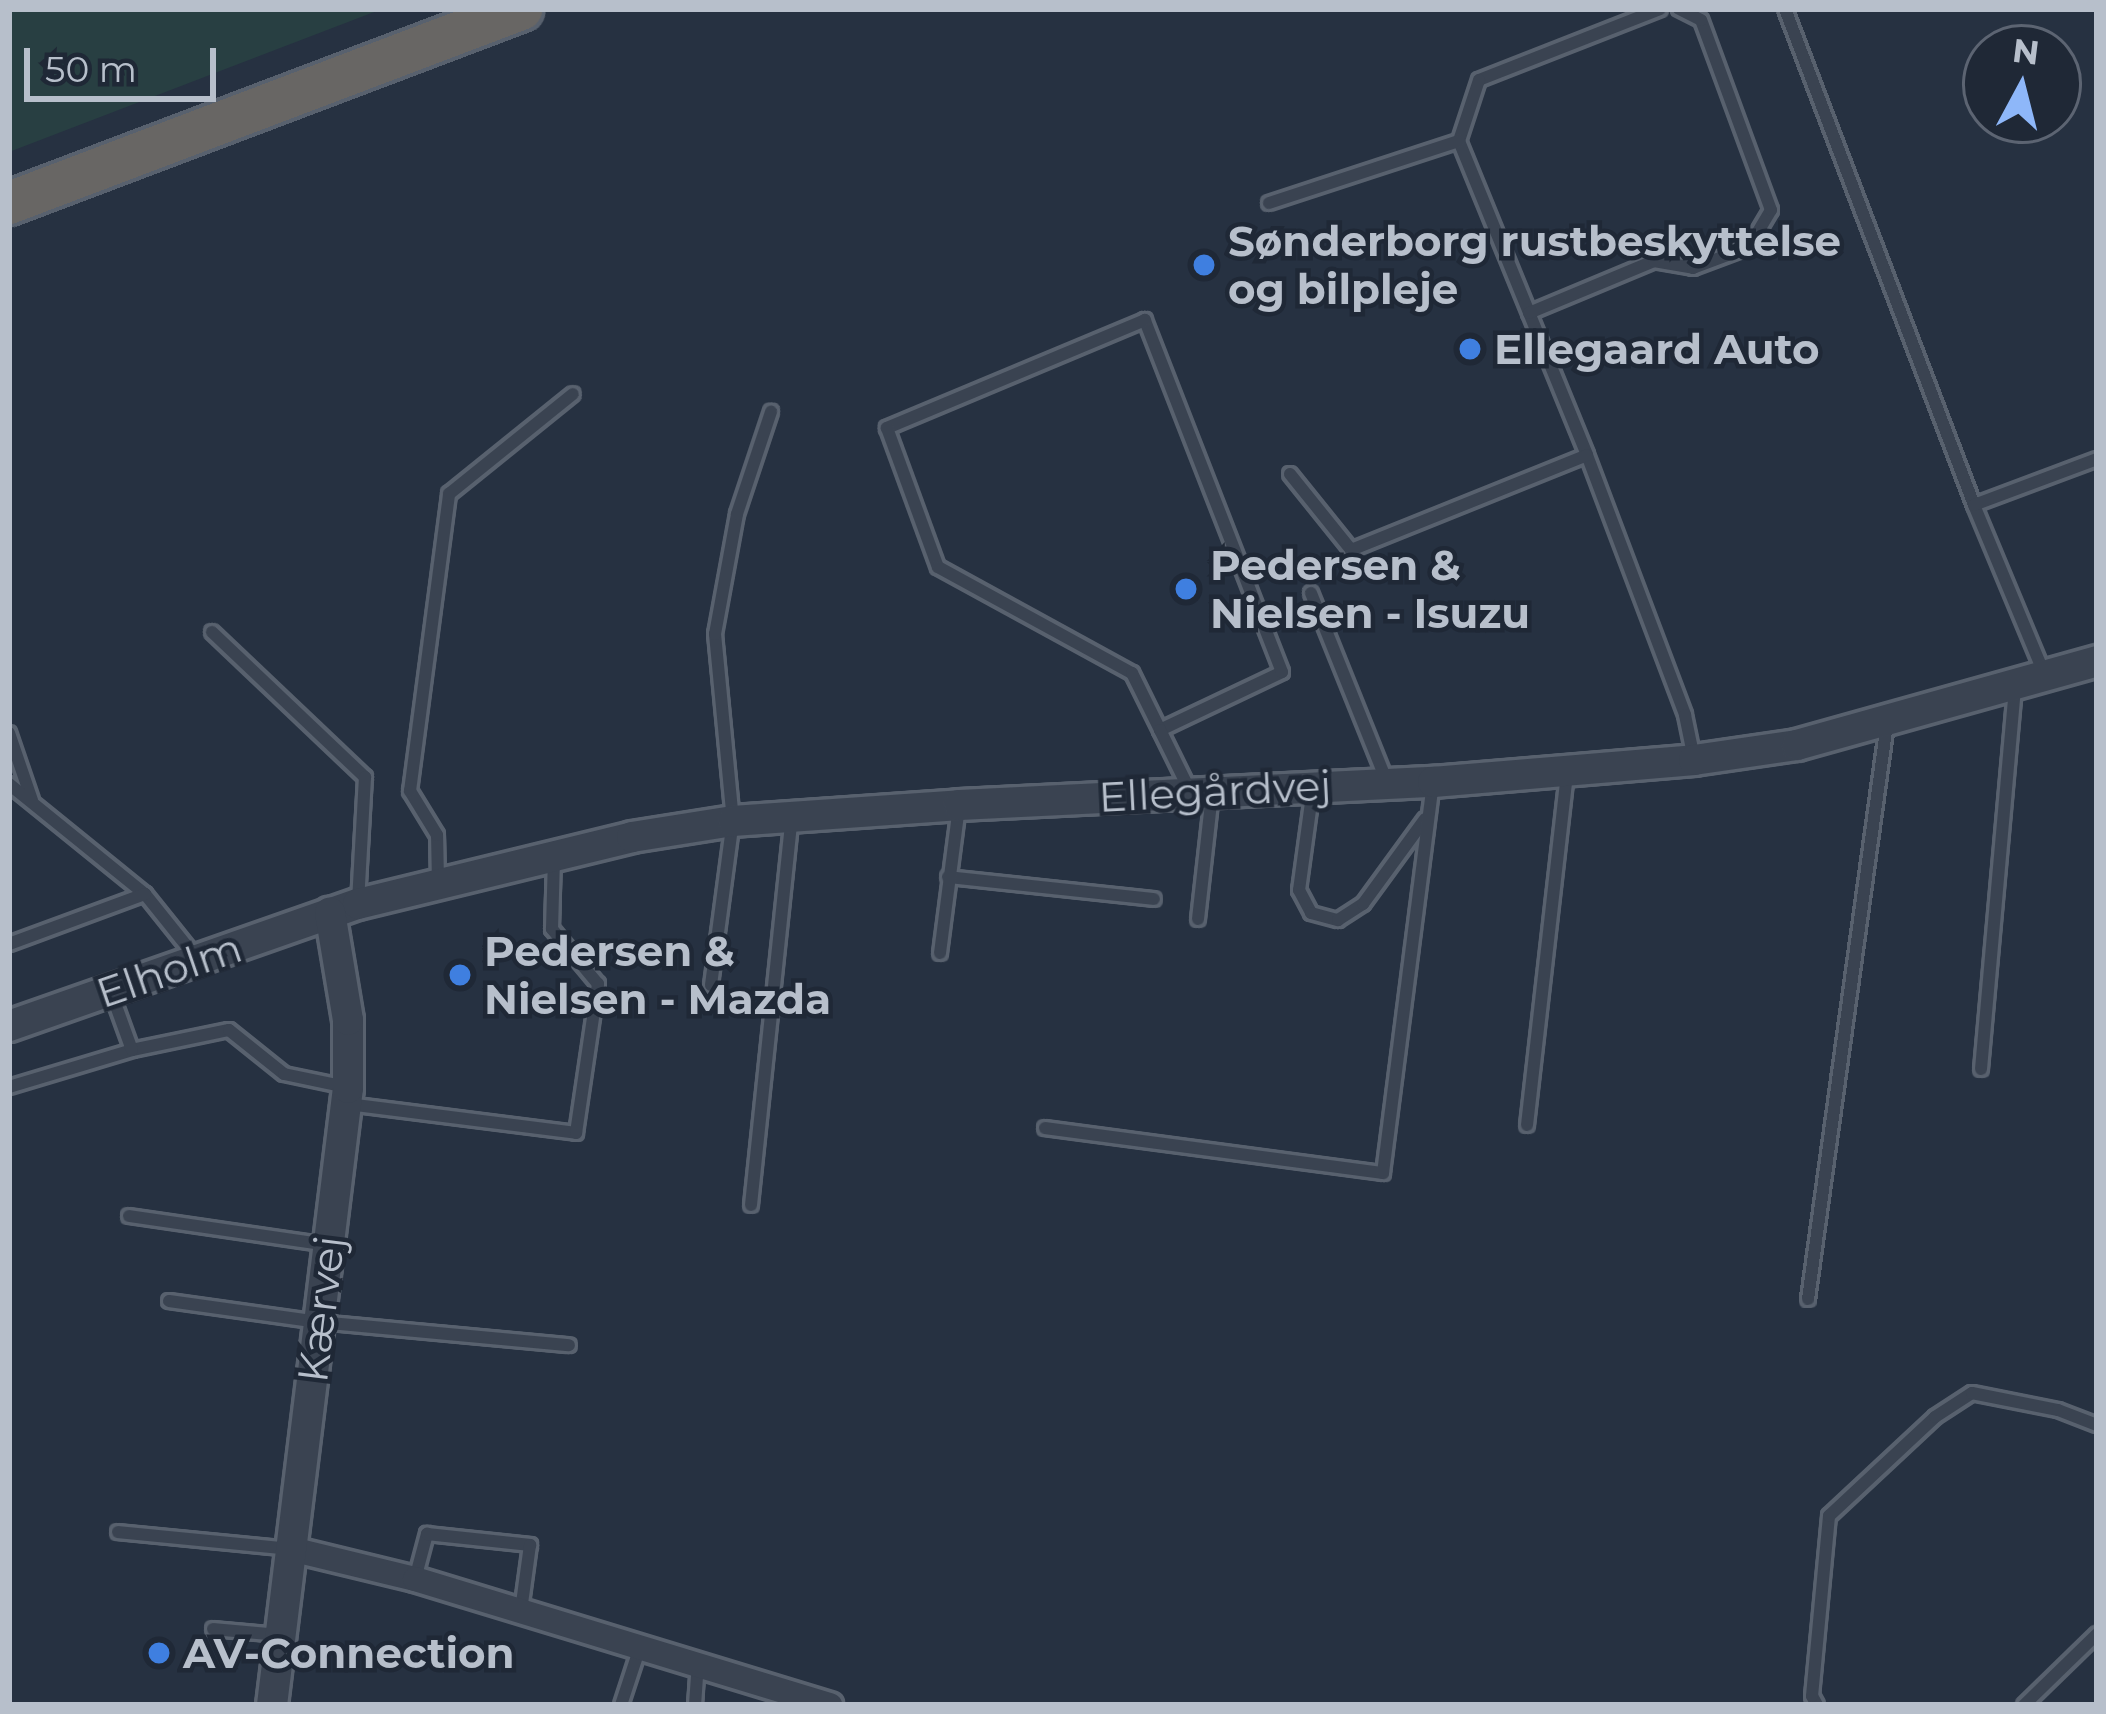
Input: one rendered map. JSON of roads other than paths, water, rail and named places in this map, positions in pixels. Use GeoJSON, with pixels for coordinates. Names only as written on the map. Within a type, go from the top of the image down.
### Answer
{"type":"FeatureCollection","features":[{"type":"Feature","properties":{"kind":"highway"},"geometry":{"type":"LineString","coordinates":[[9,203],[521,9]]}},
{"type":"Feature","properties":{"kind":"street","name":"Ellegårdvej"},"geometry":{"type":"LineString","coordinates":[[344,908],[554,853],[734,821],[1433,782],[1694,760],[1797,745],[2047,680],[2097,662]]}},
{"type":"Feature","properties":{"kind":"street","name":"Elholm"},"geometry":{"type":"LineString","coordinates":[[9,1026],[344,908]]}},
{"type":"Feature","properties":{"kind":"street","name":"Kærvej"},"geometry":{"type":"LineString","coordinates":[[272,1705],[348,1096],[344,908]]}},
{"type":"Feature","properties":{"kind":"street"},"geometry":{"type":"LineString","coordinates":[[291,1549],[415,1579],[830,1705]]}},
{"type":"Feature","properties":{"kind":"lane"},"geometry":{"type":"LineString","coordinates":[[1660,9],[1479,80],[1459,141],[1587,455],[1684,715],[1694,760]]}},
{"type":"Feature","properties":{"kind":"lane"},"geometry":{"type":"LineString","coordinates":[[1529,314],[1654,261],[1694,268],[1749,247],[1771,210],[1701,20],[1679,9]]}},
{"type":"Feature","properties":{"kind":"lane"},"geometry":{"type":"LineString","coordinates":[[1785,9],[1974,505],[2047,680]]}},
{"type":"Feature","properties":{"kind":"lane"},"geometry":{"type":"LineString","coordinates":[[1270,203],[1459,141]]}},
{"type":"Feature","properties":{"kind":"lane"},"geometry":{"type":"LineString","coordinates":[[1160,730],[1282,673],[1145,320],[887,428],[938,567],[1132,674],[1160,730],[1201,792],[1198,919]]}},
{"type":"Feature","properties":{"kind":"lane"},"geometry":{"type":"LineString","coordinates":[[438,880],[437,835],[410,791],[449,494],[573,394]]}},
{"type":"Feature","properties":{"kind":"lane"},"geometry":{"type":"LineString","coordinates":[[711,985],[734,821],[715,634],[737,514],[770,412]]}},
{"type":"Feature","properties":{"kind":"lane"},"geometry":{"type":"LineString","coordinates":[[1290,474],[1351,550],[1587,455]]}},
{"type":"Feature","properties":{"kind":"lane"},"geometry":{"type":"LineString","coordinates":[[1974,505],[2097,459]]}},
{"type":"Feature","properties":{"kind":"lane"},"geometry":{"type":"LineString","coordinates":[[1311,593],[1388,783]]}},
{"type":"Feature","properties":{"kind":"lane"},"geometry":{"type":"LineString","coordinates":[[212,632],[365,777],[344,908]]}},
{"type":"Feature","properties":{"kind":"lane"},"geometry":{"type":"LineString","coordinates":[[1981,1069],[2015,687]]}},
{"type":"Feature","properties":{"kind":"lane"},"geometry":{"type":"LineString","coordinates":[[1808,1299],[1888,722]]}},
{"type":"Feature","properties":{"kind":"lane"},"geometry":{"type":"LineString","coordinates":[[9,733],[32,801]]}},
{"type":"Feature","properties":{"kind":"lane"},"geometry":{"type":"LineString","coordinates":[[1527,1125],[1567,773]]}},
{"type":"Feature","properties":{"kind":"lane"},"geometry":{"type":"LineString","coordinates":[[1045,1128],[1382,1173],[1433,782]]}},
{"type":"Feature","properties":{"kind":"lane"},"geometry":{"type":"LineString","coordinates":[[9,784],[145,894],[197,960]]}},
{"type":"Feature","properties":{"kind":"lane"},"geometry":{"type":"LineString","coordinates":[[1313,787],[1300,890],[1311,913],[1338,920],[1363,904],[1429,814]]}},
{"type":"Feature","properties":{"kind":"lane"},"geometry":{"type":"LineString","coordinates":[[940,953],[959,805]]}},
{"type":"Feature","properties":{"kind":"lane"},"geometry":{"type":"LineString","coordinates":[[752,1205],[793,817]]}},
{"type":"Feature","properties":{"kind":"lane"},"geometry":{"type":"LineString","coordinates":[[9,1087],[132,1050],[229,1030],[284,1074],[348,1096],[576,1133],[598,984],[551,929],[554,853]]}},
{"type":"Feature","properties":{"kind":"lane"},"geometry":{"type":"LineString","coordinates":[[948,877],[1154,899]]}},
{"type":"Feature","properties":{"kind":"lane"},"geometry":{"type":"LineString","coordinates":[[9,944],[145,894]]}},
{"type":"Feature","properties":{"kind":"lane"},"geometry":{"type":"LineString","coordinates":[[110,991],[132,1050]]}},
{"type":"Feature","properties":{"kind":"lane"},"geometry":{"type":"LineString","coordinates":[[129,1216],[329,1245]]}},
{"type":"Feature","properties":{"kind":"lane"},"geometry":{"type":"LineString","coordinates":[[170,1301],[320,1322],[569,1345]]}},
{"type":"Feature","properties":{"kind":"lane"},"geometry":{"type":"LineString","coordinates":[[1816,1705],[1812,1696],[1829,1516],[1935,1417],[1972,1393],[2058,1410],[2097,1425]]}},
{"type":"Feature","properties":{"kind":"lane"},"geometry":{"type":"LineString","coordinates":[[118,1532],[291,1549]]}},
{"type":"Feature","properties":{"kind":"lane"},"geometry":{"type":"LineString","coordinates":[[415,1579],[427,1534],[530,1545],[521,1611]]}},
{"type":"Feature","properties":{"kind":"lane"},"geometry":{"type":"LineString","coordinates":[[213,1629],[280,1635]]}},
{"type":"Feature","properties":{"kind":"lane"},"geometry":{"type":"LineString","coordinates":[[2024,1705],[2097,1634]]}},
{"type":"Feature","properties":{"kind":"lane"},"geometry":{"type":"LineString","coordinates":[[621,1705],[640,1647]]}},
{"type":"Feature","properties":{"kind":"lane"},"geometry":{"type":"LineString","coordinates":[[694,1705],[698,1665]]}},
{"type":"Feature","properties":{"kind":"place","name":"Sønderborg rustbeskyttelse og bilpleje"},"geometry":{"type":"Point","coordinates":[1204,265]}},
{"type":"Feature","properties":{"kind":"place","name":"Ellegaard Auto"},"geometry":{"type":"Point","coordinates":[1470,349]}},
{"type":"Feature","properties":{"kind":"place","name":"Pedersen & Nielsen - Isuzu"},"geometry":{"type":"Point","coordinates":[1186,589]}},
{"type":"Feature","properties":{"kind":"place","name":"Pedersen & Nielsen - Mazda"},"geometry":{"type":"Point","coordinates":[460,975]}},
{"type":"Feature","properties":{"kind":"place","name":"AV-Connection"},"geometry":{"type":"Point","coordinates":[159,1653]}}]}
